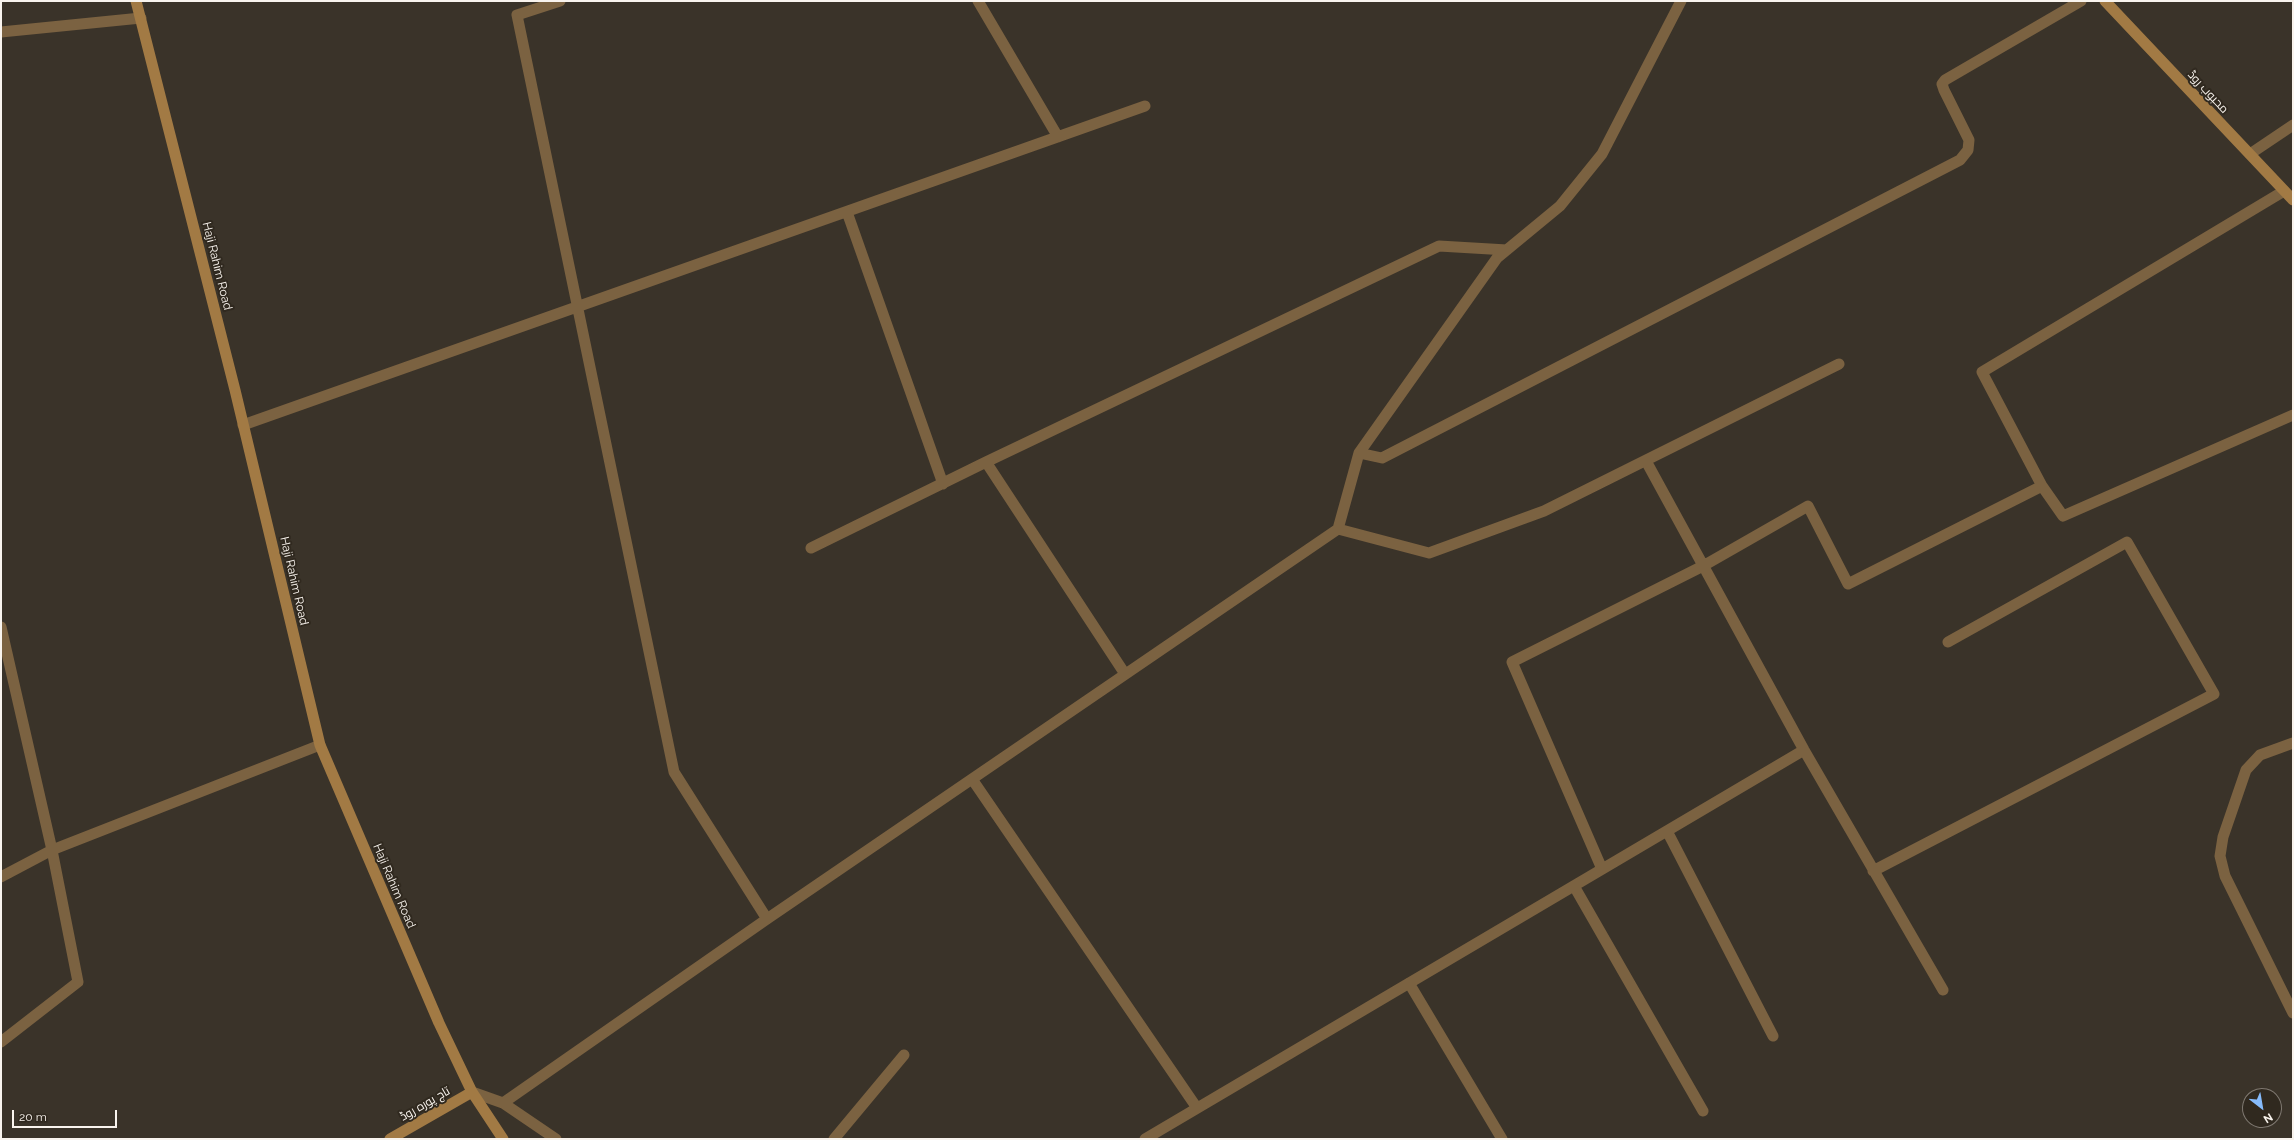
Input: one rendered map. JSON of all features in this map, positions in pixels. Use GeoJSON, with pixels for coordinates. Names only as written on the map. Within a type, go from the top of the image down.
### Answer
{"type":"FeatureCollection","features":[{"type":"Feature","properties":{"kind":"main road","name":"Haji Rahim Road"},"geometry":{"type":"LineString","coordinates":[[136,1],[243,424],[320,745],[439,1022],[472,1092],[503,1139]]}},
{"type":"Feature","properties":{"kind":"main road","name":"محبوب روڈ"},"geometry":{"type":"LineString","coordinates":[[2104,1],[2293,200]]}},
{"type":"Feature","properties":{"kind":"main road","name":"تاج پورہ روڈ"},"geometry":{"type":"LineString","coordinates":[[390,1139],[472,1092]]}},
{"type":"Feature","properties":{"kind":"street"},"geometry":{"type":"LineString","coordinates":[[560,1],[517,15],[579,306],[674,772],[767,919]]}},
{"type":"Feature","properties":{"kind":"street"},"geometry":{"type":"LineString","coordinates":[[978,1],[1058,137]]}},
{"type":"Feature","properties":{"kind":"street"},"geometry":{"type":"LineString","coordinates":[[503,1103],[767,919],[1338,529],[1360,453],[1498,258],[1560,206],[1602,154],[1681,1]]}},
{"type":"Feature","properties":{"kind":"street"},"geometry":{"type":"LineString","coordinates":[[1360,453],[1382,458],[1960,160],[1968,150],[1969,140],[1944,90],[1942,84],[1945,80],[2081,1]]}},
{"type":"Feature","properties":{"kind":"street"},"geometry":{"type":"LineString","coordinates":[[1,32],[141,18]]}},
{"type":"Feature","properties":{"kind":"street"},"geometry":{"type":"LineString","coordinates":[[243,424],[1145,106]]}},
{"type":"Feature","properties":{"kind":"street"},"geometry":{"type":"LineString","coordinates":[[2250,154],[2293,125]]}},
{"type":"Feature","properties":{"kind":"street"},"geometry":{"type":"LineString","coordinates":[[2284,191],[1982,372],[2042,486],[2063,516],[2293,415]]}},
{"type":"Feature","properties":{"kind":"street"},"geometry":{"type":"LineString","coordinates":[[847,212],[943,484]]}},
{"type":"Feature","properties":{"kind":"street"},"geometry":{"type":"LineString","coordinates":[[811,548],[986,462],[1439,246],[1507,250]]}},
{"type":"Feature","properties":{"kind":"street"},"geometry":{"type":"LineString","coordinates":[[1338,529],[1429,553],[1544,511],[1838,364]]}},
{"type":"Feature","properties":{"kind":"street"},"geometry":{"type":"LineString","coordinates":[[1646,461],[1804,750],[1942,990]]}},
{"type":"Feature","properties":{"kind":"street"},"geometry":{"type":"LineString","coordinates":[[986,462],[1125,674]]}},
{"type":"Feature","properties":{"kind":"street"},"geometry":{"type":"LineString","coordinates":[[1602,869],[1512,662],[1703,566],[1808,506],[1848,584],[2042,486]]}},
{"type":"Feature","properties":{"kind":"street"},"geometry":{"type":"LineString","coordinates":[[1873,871],[2214,694],[2127,542],[1948,642]]}},
{"type":"Feature","properties":{"kind":"street"},"geometry":{"type":"LineString","coordinates":[[1,627],[52,850],[78,982],[1,1042]]}},
{"type":"Feature","properties":{"kind":"street"},"geometry":{"type":"LineString","coordinates":[[2293,743],[2260,755],[2246,770],[2223,838],[2220,856],[2226,876],[2293,1013]]}},
{"type":"Feature","properties":{"kind":"street"},"geometry":{"type":"LineString","coordinates":[[1,876],[52,850],[320,745]]}},
{"type":"Feature","properties":{"kind":"street"},"geometry":{"type":"LineString","coordinates":[[1145,1139],[1804,750]]}},
{"type":"Feature","properties":{"kind":"street"},"geometry":{"type":"LineString","coordinates":[[972,779],[1197,1108]]}},
{"type":"Feature","properties":{"kind":"street"},"geometry":{"type":"LineString","coordinates":[[1667,831],[1774,1036]]}},
{"type":"Feature","properties":{"kind":"street"},"geometry":{"type":"LineString","coordinates":[[1574,886],[1703,1112]]}},
{"type":"Feature","properties":{"kind":"street"},"geometry":{"type":"LineString","coordinates":[[1409,983],[1502,1139]]}},
{"type":"Feature","properties":{"kind":"street"},"geometry":{"type":"LineString","coordinates":[[834,1139],[904,1055]]}},
{"type":"Feature","properties":{"kind":"street"},"geometry":{"type":"LineString","coordinates":[[472,1092],[503,1103],[556,1139]]}}]}
